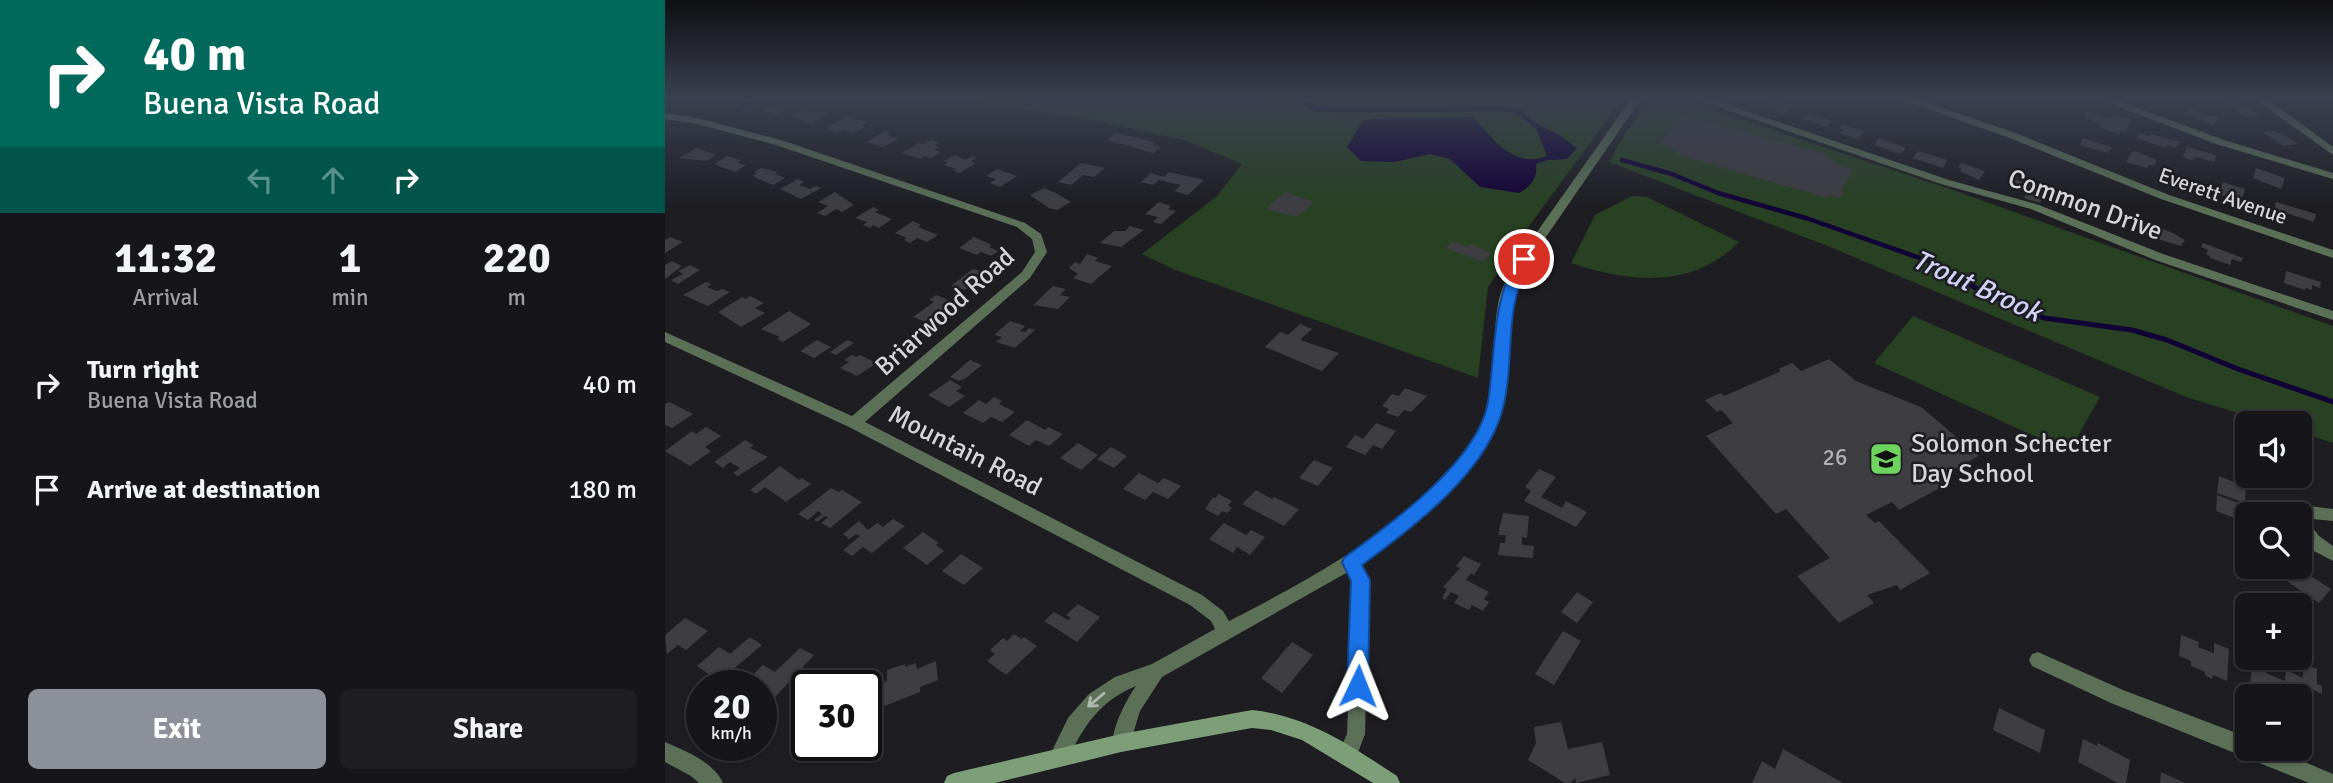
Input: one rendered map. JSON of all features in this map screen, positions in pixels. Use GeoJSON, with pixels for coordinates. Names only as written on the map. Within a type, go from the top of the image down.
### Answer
{"type":"FeatureCollection","features":[{"type":"Feature","properties":{"kind":"main road"},"geometry":{"type":"LineString","coordinates":[[954,783],[1059,757],[1231,722],[1269,720],[1302,729],[1389,783]]}},
{"type":"Feature","properties":{"kind":"street","name":"Briarwood Road"},"geometry":{"type":"LineString","coordinates":[[752,136],[1021,225],[1037,237],[1041,252],[1026,275],[854,423]]}},
{"type":"Feature","properties":{"kind":"street"},"geometry":{"type":"LineString","coordinates":[[1059,757],[1070,730],[1093,701],[1124,681],[1156,671],[1288,601],[1352,562],[1397,529],[1439,492],[1478,446],[1496,405],[1503,318],[1512,279],[1610,136]]}},
{"type":"Feature","properties":{"kind":"street","name":"Common Drive"},"geometry":{"type":"LineString","coordinates":[[1808,136],[1945,182],[2047,211],[2159,257],[2333,316]]}},
{"type":"Feature","properties":{"kind":"street","name":"Everett Avenue"},"geometry":{"type":"LineString","coordinates":[[2013,136],[2165,197],[2333,254]]}},
{"type":"Feature","properties":{"kind":"street"},"geometry":{"type":"LineString","coordinates":[[2202,136],[2333,176]]}},
{"type":"Feature","properties":{"kind":"street"},"geometry":{"type":"LineString","coordinates":[[2310,136],[2333,152]]}},
{"type":"Feature","properties":{"kind":"street","name":"Mountain Road"},"geometry":{"type":"LineString","coordinates":[[665,337],[854,423],[1196,600],[1216,616],[1226,632]]}},
{"type":"Feature","properties":{"kind":"street"},"geometry":{"type":"LineString","coordinates":[[2333,515],[2309,512],[2301,521],[2302,528],[2314,542],[2333,554]]}},
{"type":"Feature","properties":{"kind":"street"},"geometry":{"type":"LineString","coordinates":[[1347,756],[1356,734],[1361,580],[1352,562]]}},
{"type":"Feature","properties":{"kind":"street"},"geometry":{"type":"LineString","coordinates":[[2038,660],[2118,697],[2235,743]]}},
{"type":"Feature","properties":{"kind":"street"},"geometry":{"type":"LineString","coordinates":[[1121,744],[1132,707],[1156,671]]}},
{"type":"Feature","properties":{"kind":"street"},"geometry":{"type":"LineString","coordinates":[[665,752],[698,769],[713,783]]}},
{"type":"Feature","properties":{"kind":"street"},"geometry":{"type":"LineString","coordinates":[[2280,761],[2332,783]]}},
{"type":"Feature","properties":{"kind":"green space"},"geometry":{"type":"Polygon","coordinates":[[[1163,136],[1595,136],[1488,287],[1478,378],[1173,269],[1142,254],[1217,196],[1242,164],[1184,140],[1163,136]]]}},
{"type":"Feature","properties":{"kind":"green space"},"geometry":{"type":"Polygon","coordinates":[[[1624,136],[1789,136],[1950,189],[2333,326],[2333,443],[2312,436],[2312,411],[2235,412],[2186,397],[1830,247],[1609,162],[1624,136]]]}},
{"type":"Feature","properties":{"kind":"green space"},"geometry":{"type":"Polygon","coordinates":[[[1632,196],[1647,197],[1739,242],[1721,257],[1701,268],[1681,275],[1659,278],[1615,275],[1571,263],[1595,215],[1632,196]]]}},
{"type":"Feature","properties":{"kind":"green space"},"geometry":{"type":"Polygon","coordinates":[[[1913,316],[2100,397],[2069,452],[1874,363],[1913,316]]]}},
{"type":"Feature","properties":{"kind":"shaded area"},"geometry":{"type":"Polygon","coordinates":[[[1354,136],[1490,136],[1514,155],[1535,159],[1547,156],[1539,136],[1560,136],[1577,148],[1567,159],[1536,164],[1533,181],[1519,193],[1480,187],[1450,159],[1430,154],[1394,162],[1361,161],[1347,147],[1354,136]]]}},
{"type":"Feature","properties":{"kind":"building"},"geometry":{"type":"Polygon","coordinates":[[[877,136],[898,139],[883,147],[866,142],[877,136]]]}},
{"type":"Feature","properties":{"kind":"building"},"geometry":{"type":"Polygon","coordinates":[[[1113,136],[1127,136],[1154,142],[1153,145],[1161,147],[1153,153],[1107,140],[1113,136]]]}},
{"type":"Feature","properties":{"kind":"building"},"geometry":{"type":"Polygon","coordinates":[[[1666,136],[1757,136],[1826,154],[1824,157],[1837,161],[1835,164],[1853,169],[1841,190],[1844,191],[1840,198],[1829,195],[1827,198],[1686,157],[1674,152],[1676,149],[1659,144],[1666,136]]]}},
{"type":"Feature","properties":{"kind":"building"},"geometry":{"type":"Polygon","coordinates":[[[2138,136],[2157,136],[2180,142],[2175,148],[2168,145],[2165,148],[2136,138],[2138,136]]]}},
{"type":"Feature","properties":{"kind":"building"},"geometry":{"type":"Polygon","coordinates":[[[2267,136],[2285,136],[2298,144],[2283,146],[2267,136]]]}},
{"type":"Feature","properties":{"kind":"building"},"geometry":{"type":"Polygon","coordinates":[[[1879,138],[1906,148],[1901,154],[1874,145],[1879,138]]]}},
{"type":"Feature","properties":{"kind":"building"},"geometry":{"type":"Polygon","coordinates":[[[2083,138],[2112,147],[2108,153],[2080,145],[2083,138]]]}},
{"type":"Feature","properties":{"kind":"building"},"geometry":{"type":"Polygon","coordinates":[[[932,140],[939,142],[935,145],[939,147],[934,150],[941,152],[931,158],[925,156],[920,159],[902,153],[919,143],[932,140]]]}},
{"type":"Feature","properties":{"kind":"building"},"geometry":{"type":"Polygon","coordinates":[[[2187,147],[2216,155],[2214,162],[2183,157],[2187,147]]]}},
{"type":"Feature","properties":{"kind":"building"},"geometry":{"type":"Polygon","coordinates":[[[697,148],[716,155],[706,161],[679,158],[697,148]]]}},
{"type":"Feature","properties":{"kind":"building"},"geometry":{"type":"Polygon","coordinates":[[[1918,151],[1947,160],[1943,168],[1913,158],[1918,151]]]}},
{"type":"Feature","properties":{"kind":"building"},"geometry":{"type":"Polygon","coordinates":[[[2135,151],[2157,160],[2154,166],[2149,165],[2147,168],[2126,162],[2135,151]]]}},
{"type":"Feature","properties":{"kind":"building"},"geometry":{"type":"Polygon","coordinates":[[[955,155],[965,160],[972,156],[977,158],[971,161],[976,163],[960,173],[953,171],[956,169],[944,165],[948,162],[944,161],[955,155]]]}},
{"type":"Feature","properties":{"kind":"building"},"geometry":{"type":"Polygon","coordinates":[[[727,156],[741,160],[737,163],[746,165],[735,172],[714,164],[727,156]]]}},
{"type":"Feature","properties":{"kind":"building"},"geometry":{"type":"Polygon","coordinates":[[[1081,163],[1105,168],[1094,177],[1083,175],[1071,185],[1058,182],[1081,163]]]}},
{"type":"Feature","properties":{"kind":"building"},"geometry":{"type":"Polygon","coordinates":[[[1961,163],[1985,171],[1979,180],[1960,171],[1962,169],[1958,167],[1961,163]]]}},
{"type":"Feature","properties":{"kind":"building"},"geometry":{"type":"Polygon","coordinates":[[[761,168],[778,172],[775,174],[785,178],[773,185],[756,178],[753,175],[757,173],[754,172],[761,168]]]}},
{"type":"Feature","properties":{"kind":"building"},"geometry":{"type":"Polygon","coordinates":[[[2256,168],[2285,178],[2281,189],[2253,178],[2256,168]]]}},
{"type":"Feature","properties":{"kind":"building"},"geometry":{"type":"Polygon","coordinates":[[[997,169],[1017,176],[1000,187],[990,183],[996,179],[986,176],[997,169]]]}},
{"type":"Feature","properties":{"kind":"building"},"geometry":{"type":"Polygon","coordinates":[[[1169,172],[1204,180],[1188,195],[1174,191],[1181,185],[1159,180],[1153,185],[1141,182],[1151,173],[1164,177],[1169,172]]]}},
{"type":"Feature","properties":{"kind":"building"},"geometry":{"type":"Polygon","coordinates":[[[798,179],[804,182],[799,185],[810,189],[816,186],[821,188],[801,199],[780,189],[798,179]]]}},
{"type":"Feature","properties":{"kind":"building"},"geometry":{"type":"Polygon","coordinates":[[[2016,180],[2046,189],[2040,203],[2024,198],[2027,192],[2013,187],[2016,180]]]}},
{"type":"Feature","properties":{"kind":"building"},"geometry":{"type":"Polygon","coordinates":[[[2223,182],[2245,189],[2241,202],[2218,194],[2223,182]]]}},
{"type":"Feature","properties":{"kind":"building"},"geometry":{"type":"Polygon","coordinates":[[[1044,188],[1071,202],[1057,210],[1049,208],[1030,195],[1044,188]]]}},
{"type":"Feature","properties":{"kind":"building"},"geometry":{"type":"Polygon","coordinates":[[[835,192],[854,205],[842,212],[836,209],[825,216],[817,213],[828,206],[818,202],[835,192]]]}},
{"type":"Feature","properties":{"kind":"building"},"geometry":{"type":"Polygon","coordinates":[[[1285,192],[1314,202],[1297,217],[1265,209],[1285,192]]]}},
{"type":"Feature","properties":{"kind":"building"},"geometry":{"type":"Polygon","coordinates":[[[2065,195],[2099,206],[2095,215],[2061,203],[2065,195]]]}},
{"type":"Feature","properties":{"kind":"building"},"geometry":{"type":"Polygon","coordinates":[[[1159,202],[1176,211],[1161,224],[1153,222],[1158,217],[1145,214],[1159,202]]]}},
{"type":"Feature","properties":{"kind":"building"},"geometry":{"type":"Polygon","coordinates":[[[2276,202],[2316,214],[2314,222],[2274,209],[2276,202]]]}},
{"type":"Feature","properties":{"kind":"building"},"geometry":{"type":"Polygon","coordinates":[[[873,207],[879,210],[875,212],[892,219],[879,228],[873,225],[870,228],[863,225],[867,222],[855,218],[873,207]]]}},
{"type":"Feature","properties":{"kind":"building"},"geometry":{"type":"Polygon","coordinates":[[[913,221],[921,225],[918,227],[938,235],[927,242],[917,238],[910,243],[904,240],[907,238],[895,233],[913,221]]]}},
{"type":"Feature","properties":{"kind":"building"},"geometry":{"type":"Polygon","coordinates":[[[2144,222],[2185,240],[2181,246],[2147,236],[2143,232],[2146,228],[2141,226],[2144,222]]]}},
{"type":"Feature","properties":{"kind":"building"},"geometry":{"type":"Polygon","coordinates":[[[1130,226],[1144,230],[1121,247],[1100,243],[1114,231],[1125,231],[1130,226]]]}},
{"type":"Feature","properties":{"kind":"building"},"geometry":{"type":"Polygon","coordinates":[[[670,237],[683,242],[665,253],[665,240],[670,237]]]}},
{"type":"Feature","properties":{"kind":"building"},"geometry":{"type":"Polygon","coordinates":[[[974,237],[992,245],[989,247],[998,251],[991,256],[981,252],[977,255],[959,248],[974,237]]]}},
{"type":"Feature","properties":{"kind":"building"},"geometry":{"type":"Polygon","coordinates":[[[1452,241],[1468,247],[1471,244],[1491,253],[1483,262],[1446,248],[1452,241]]]}},
{"type":"Feature","properties":{"kind":"building"},"geometry":{"type":"Polygon","coordinates":[[[2203,243],[2243,258],[2241,262],[2232,259],[2230,265],[2210,258],[2206,254],[2208,250],[2201,247],[2203,243]]]}},
{"type":"Feature","properties":{"kind":"building"},"geometry":{"type":"Polygon","coordinates":[[[1087,254],[1098,258],[1095,261],[1112,266],[1091,284],[1073,278],[1078,274],[1069,268],[1075,262],[1080,264],[1087,254]]]}},
{"type":"Feature","properties":{"kind":"building"},"geometry":{"type":"Polygon","coordinates":[[[672,261],[682,266],[665,279],[665,265],[672,261]]]}},
{"type":"Feature","properties":{"kind":"building"},"geometry":{"type":"Polygon","coordinates":[[[690,265],[700,270],[678,284],[671,280],[683,274],[678,271],[690,265]]]}},
{"type":"Feature","properties":{"kind":"building"},"geometry":{"type":"Polygon","coordinates":[[[973,269],[981,271],[977,274],[982,276],[965,290],[951,286],[973,269]]]}},
{"type":"Feature","properties":{"kind":"building"},"geometry":{"type":"Polygon","coordinates":[[[2286,271],[2321,282],[2320,288],[2312,285],[2312,290],[2305,290],[2284,283],[2286,271]]]}},
{"type":"Feature","properties":{"kind":"building"},"geometry":{"type":"Polygon","coordinates":[[[706,282],[711,284],[707,287],[730,292],[708,306],[683,295],[706,282]]]}},
{"type":"Feature","properties":{"kind":"building"},"geometry":{"type":"Polygon","coordinates":[[[1053,286],[1066,289],[1060,295],[1070,297],[1058,309],[1033,305],[1053,286]]]}},
{"type":"Feature","properties":{"kind":"building"},"geometry":{"type":"Polygon","coordinates":[[[936,295],[953,302],[926,322],[913,317],[934,302],[929,300],[936,295]]]}},
{"type":"Feature","properties":{"kind":"building"},"geometry":{"type":"Polygon","coordinates":[[[750,296],[764,303],[755,308],[765,313],[741,327],[718,312],[742,297],[746,299],[750,296]]]}},
{"type":"Feature","properties":{"kind":"building"},"geometry":{"type":"Polygon","coordinates":[[[789,311],[811,324],[783,342],[777,339],[780,337],[761,329],[789,311]]]}},
{"type":"Feature","properties":{"kind":"building"},"geometry":{"type":"Polygon","coordinates":[[[1010,321],[1025,326],[1020,331],[1025,332],[1029,328],[1035,330],[1015,348],[996,342],[1002,337],[994,335],[1010,321]]]}},
{"type":"Feature","properties":{"kind":"building"},"geometry":{"type":"Polygon","coordinates":[[[1300,324],[1312,329],[1300,340],[1339,353],[1322,371],[1265,347],[1280,332],[1288,335],[1300,324]]]}},
{"type":"Feature","properties":{"kind":"building"},"geometry":{"type":"Polygon","coordinates":[[[817,340],[831,347],[814,358],[800,351],[817,340]]]}},
{"type":"Feature","properties":{"kind":"building"},"geometry":{"type":"Polygon","coordinates":[[[847,340],[854,343],[836,355],[830,352],[847,340]]]}},
{"type":"Feature","properties":{"kind":"building"},"geometry":{"type":"Polygon","coordinates":[[[852,355],[860,355],[877,363],[857,376],[840,368],[849,362],[844,360],[852,355]]]}},
{"type":"Feature","properties":{"kind":"building"},"geometry":{"type":"Polygon","coordinates":[[[1829,359],[1856,381],[1921,407],[1979,456],[1941,476],[1949,483],[1899,510],[1892,502],[1866,515],[1875,523],[1879,521],[1930,573],[1900,590],[1897,585],[1867,595],[1874,603],[1839,623],[1797,576],[1830,558],[1786,509],[1776,514],[1706,436],[1733,423],[1721,410],[1717,412],[1705,400],[1721,393],[1724,396],[1781,371],[1778,369],[1792,363],[1801,371],[1829,359]]]}},
{"type":"Feature","properties":{"kind":"building"},"geometry":{"type":"Polygon","coordinates":[[[970,360],[982,365],[959,381],[950,377],[970,360]]]}},
{"type":"Feature","properties":{"kind":"building"},"geometry":{"type":"Polygon","coordinates":[[[950,380],[962,387],[956,391],[965,396],[949,407],[928,395],[950,380]]]}},
{"type":"Feature","properties":{"kind":"building"},"geometry":{"type":"Polygon","coordinates":[[[1405,388],[1427,396],[1411,412],[1404,410],[1398,417],[1386,413],[1389,409],[1382,406],[1392,394],[1399,396],[1405,388]]]}},
{"type":"Feature","properties":{"kind":"building"},"geometry":{"type":"Polygon","coordinates":[[[994,397],[1002,401],[999,404],[1015,412],[1002,422],[991,417],[983,423],[963,413],[979,400],[986,404],[994,397]]]}},
{"type":"Feature","properties":{"kind":"building"},"geometry":{"type":"Polygon","coordinates":[[[669,402],[693,414],[672,428],[665,425],[665,404],[669,402]]]}},
{"type":"Feature","properties":{"kind":"building"},"geometry":{"type":"Polygon","coordinates":[[[1027,420],[1045,430],[1048,427],[1063,434],[1049,446],[1036,440],[1029,446],[1009,435],[1027,420]]]}},
{"type":"Feature","properties":{"kind":"building"},"geometry":{"type":"Polygon","coordinates":[[[1376,423],[1396,431],[1382,449],[1373,445],[1365,455],[1346,447],[1355,435],[1363,439],[1376,423]]]}},
{"type":"Feature","properties":{"kind":"building"},"geometry":{"type":"Polygon","coordinates":[[[706,427],[721,436],[705,447],[711,451],[690,466],[665,451],[692,431],[696,434],[706,427]]]}},
{"type":"Feature","properties":{"kind":"building"},"geometry":{"type":"Polygon","coordinates":[[[745,440],[754,445],[750,448],[768,457],[738,476],[733,473],[740,468],[730,462],[723,468],[714,462],[745,440]]]}},
{"type":"Feature","properties":{"kind":"building"},"geometry":{"type":"Polygon","coordinates":[[[1078,443],[1098,455],[1081,470],[1060,458],[1078,443]]]}},
{"type":"Feature","properties":{"kind":"building"},"geometry":{"type":"Polygon","coordinates":[[[1111,447],[1127,456],[1114,468],[1097,459],[1111,447]]]}},
{"type":"Feature","properties":{"kind":"building"},"geometry":{"type":"Polygon","coordinates":[[[1314,460],[1333,468],[1318,486],[1299,478],[1314,460]]]}},
{"type":"Feature","properties":{"kind":"building"},"geometry":{"type":"Polygon","coordinates":[[[780,466],[799,480],[802,478],[811,484],[786,502],[765,487],[756,494],[750,490],[780,466]]]}},
{"type":"Feature","properties":{"kind":"building"},"geometry":{"type":"Polygon","coordinates":[[[1539,469],[1556,477],[1541,497],[1562,508],[1566,501],[1587,512],[1576,527],[1524,501],[1531,491],[1525,487],[1539,469]]]}},
{"type":"Feature","properties":{"kind":"building"},"geometry":{"type":"Polygon","coordinates":[[[1139,473],[1158,483],[1164,478],[1181,486],[1168,499],[1153,492],[1145,500],[1123,489],[1139,473]]]}},
{"type":"Feature","properties":{"kind":"building"},"geometry":{"type":"Polygon","coordinates":[[[2219,476],[2235,483],[2235,488],[2246,488],[2245,502],[2242,502],[2217,493],[2219,476]]]}},
{"type":"Feature","properties":{"kind":"building"},"geometry":{"type":"Polygon","coordinates":[[[831,488],[839,492],[842,490],[862,502],[830,528],[821,523],[828,517],[825,516],[817,522],[814,520],[822,514],[818,511],[808,520],[798,514],[831,488]]]}},
{"type":"Feature","properties":{"kind":"building"},"geometry":{"type":"Polygon","coordinates":[[[1256,490],[1299,509],[1284,526],[1242,504],[1256,490]]]}},
{"type":"Feature","properties":{"kind":"building"},"geometry":{"type":"Polygon","coordinates":[[[1219,494],[1232,501],[1228,505],[1232,508],[1227,513],[1222,511],[1218,516],[1205,509],[1213,497],[1219,494]]]}},
{"type":"Feature","properties":{"kind":"building"},"geometry":{"type":"Polygon","coordinates":[[[2217,495],[2235,502],[2235,518],[2216,511],[2217,495]]]}},
{"type":"Feature","properties":{"kind":"building"},"geometry":{"type":"Polygon","coordinates":[[[1503,513],[1529,516],[1527,538],[1522,537],[1522,545],[1534,546],[1533,558],[1498,555],[1500,543],[1505,543],[1506,535],[1498,535],[1503,513]]]}},
{"type":"Feature","properties":{"kind":"building"},"geometry":{"type":"Polygon","coordinates":[[[893,519],[905,526],[872,553],[863,547],[852,556],[843,550],[860,536],[856,534],[849,539],[843,534],[859,521],[868,530],[877,523],[883,527],[893,519]]]}},
{"type":"Feature","properties":{"kind":"building"},"geometry":{"type":"Polygon","coordinates":[[[1224,523],[1246,535],[1251,530],[1265,537],[1250,555],[1237,547],[1233,553],[1209,539],[1224,523]]]}},
{"type":"Feature","properties":{"kind":"building"},"geometry":{"type":"Polygon","coordinates":[[[923,532],[939,543],[936,545],[944,551],[927,565],[903,548],[923,532]]]}},
{"type":"Feature","properties":{"kind":"building"},"geometry":{"type":"Polygon","coordinates":[[[961,554],[983,568],[964,585],[942,571],[961,554]]]}},
{"type":"Feature","properties":{"kind":"building"},"geometry":{"type":"Polygon","coordinates":[[[1464,556],[1481,564],[1474,575],[1471,573],[1466,580],[1489,592],[1484,599],[1489,602],[1483,611],[1472,605],[1469,610],[1454,603],[1459,596],[1451,592],[1445,600],[1442,598],[1447,589],[1443,587],[1460,568],[1456,566],[1464,556]]]}},
{"type":"Feature","properties":{"kind":"building"},"geometry":{"type":"Polygon","coordinates":[[[2312,577],[2331,589],[2319,603],[2312,598],[2312,593],[2304,593],[2284,579],[2312,579],[2312,577]]]}},
{"type":"Feature","properties":{"kind":"building"},"geometry":{"type":"Polygon","coordinates":[[[1577,592],[1593,602],[1577,623],[1561,612],[1577,592]]]}},
{"type":"Feature","properties":{"kind":"building"},"geometry":{"type":"Polygon","coordinates":[[[1078,604],[1100,617],[1077,642],[1044,621],[1054,612],[1068,620],[1071,618],[1066,615],[1078,604]]]}},
{"type":"Feature","properties":{"kind":"building"},"geometry":{"type":"Polygon","coordinates":[[[685,618],[708,631],[686,650],[678,645],[667,654],[665,635],[685,618]]]}},
{"type":"Feature","properties":{"kind":"building"},"geometry":{"type":"Polygon","coordinates":[[[1563,631],[1581,641],[1554,685],[1535,674],[1563,631]]]}},
{"type":"Feature","properties":{"kind":"building"},"geometry":{"type":"Polygon","coordinates":[[[1014,634],[1037,646],[1006,675],[987,661],[995,654],[990,650],[1003,638],[1007,641],[1014,634]]]}},
{"type":"Feature","properties":{"kind":"building"},"geometry":{"type":"Polygon","coordinates":[[[2181,635],[2199,642],[2198,647],[2214,653],[2214,643],[2229,649],[2227,681],[2213,675],[2212,679],[2205,675],[2205,672],[2191,666],[2191,661],[2179,656],[2181,635]]]}},
{"type":"Feature","properties":{"kind":"building"},"geometry":{"type":"Polygon","coordinates":[[[750,637],[762,645],[732,670],[703,670],[697,666],[719,647],[730,654],[750,637]]]}},
{"type":"Feature","properties":{"kind":"building"},"geometry":{"type":"Polygon","coordinates":[[[1292,642],[1313,655],[1282,693],[1261,678],[1292,642]]]}},
{"type":"Feature","properties":{"kind":"building"},"geometry":{"type":"Polygon","coordinates":[[[800,648],[814,655],[800,670],[791,670],[791,680],[777,695],[777,670],[800,648]]]}},
{"type":"Feature","properties":{"kind":"building"},"geometry":{"type":"Polygon","coordinates":[[[936,661],[938,680],[920,687],[920,692],[882,707],[882,683],[887,681],[887,670],[916,663],[917,669],[936,661]]]}},
{"type":"Feature","properties":{"kind":"building"},"geometry":{"type":"Polygon","coordinates":[[[763,665],[772,670],[758,670],[763,665]]]}},
{"type":"Feature","properties":{"kind":"building"},"geometry":{"type":"Polygon","coordinates":[[[2312,667],[2317,669],[2317,684],[2322,686],[2322,694],[2312,689],[2312,684],[2250,684],[2251,670],[2266,670],[2266,673],[2285,681],[2286,670],[2303,678],[2303,670],[2312,670],[2312,667]]]}},
{"type":"Feature","properties":{"kind":"building"},"geometry":{"type":"Polygon","coordinates":[[[1999,708],[2045,730],[2040,753],[1993,730],[1999,708]]]}},
{"type":"Feature","properties":{"kind":"building"},"geometry":{"type":"Polygon","coordinates":[[[1561,722],[1568,749],[1602,742],[1610,775],[1576,783],[1575,778],[1570,783],[1565,783],[1528,760],[1536,743],[1534,727],[1561,722]]]}},
{"type":"Feature","properties":{"kind":"building"},"geometry":{"type":"Polygon","coordinates":[[[2083,739],[2097,746],[2098,743],[2130,760],[2126,783],[2118,783],[2078,762],[2083,739]]]}},
{"type":"Feature","properties":{"kind":"building"},"geometry":{"type":"Polygon","coordinates":[[[1783,749],[1843,783],[1752,783],[1762,761],[1775,769],[1783,749]]]}},
{"type":"Feature","properties":{"kind":"building"},"geometry":{"type":"Polygon","coordinates":[[[2161,772],[2185,783],[2160,783],[2161,772]]]}},
{"type":"Feature","properties":{"kind":"waterway","name":"Trout Brook"},"geometry":{"type":"LineString","coordinates":[[1622,160],[1672,174],[1718,193],[1806,218],[1934,263],[1959,278]]}},
{"type":"Feature","properties":{"kind":"waterway","name":"Trout Brook"},"geometry":{"type":"LineString","coordinates":[[1956,276],[1979,290],[2044,318],[2132,330],[2167,340],[2238,369],[2333,402]]}},
{"type":"Feature","properties":{"kind":"place","name":"Solomon Schecter Day School"},"geometry":{"type":"Point","coordinates":[1886,459]}},
{"type":"Feature","properties":{"kind":"route"},"geometry":{"type":"LineString","coordinates":[[1358,686],[1361,580],[1352,562],[1397,529],[1439,492],[1478,446],[1496,405],[1505,303],[1512,279],[1524,259]]}}]}
